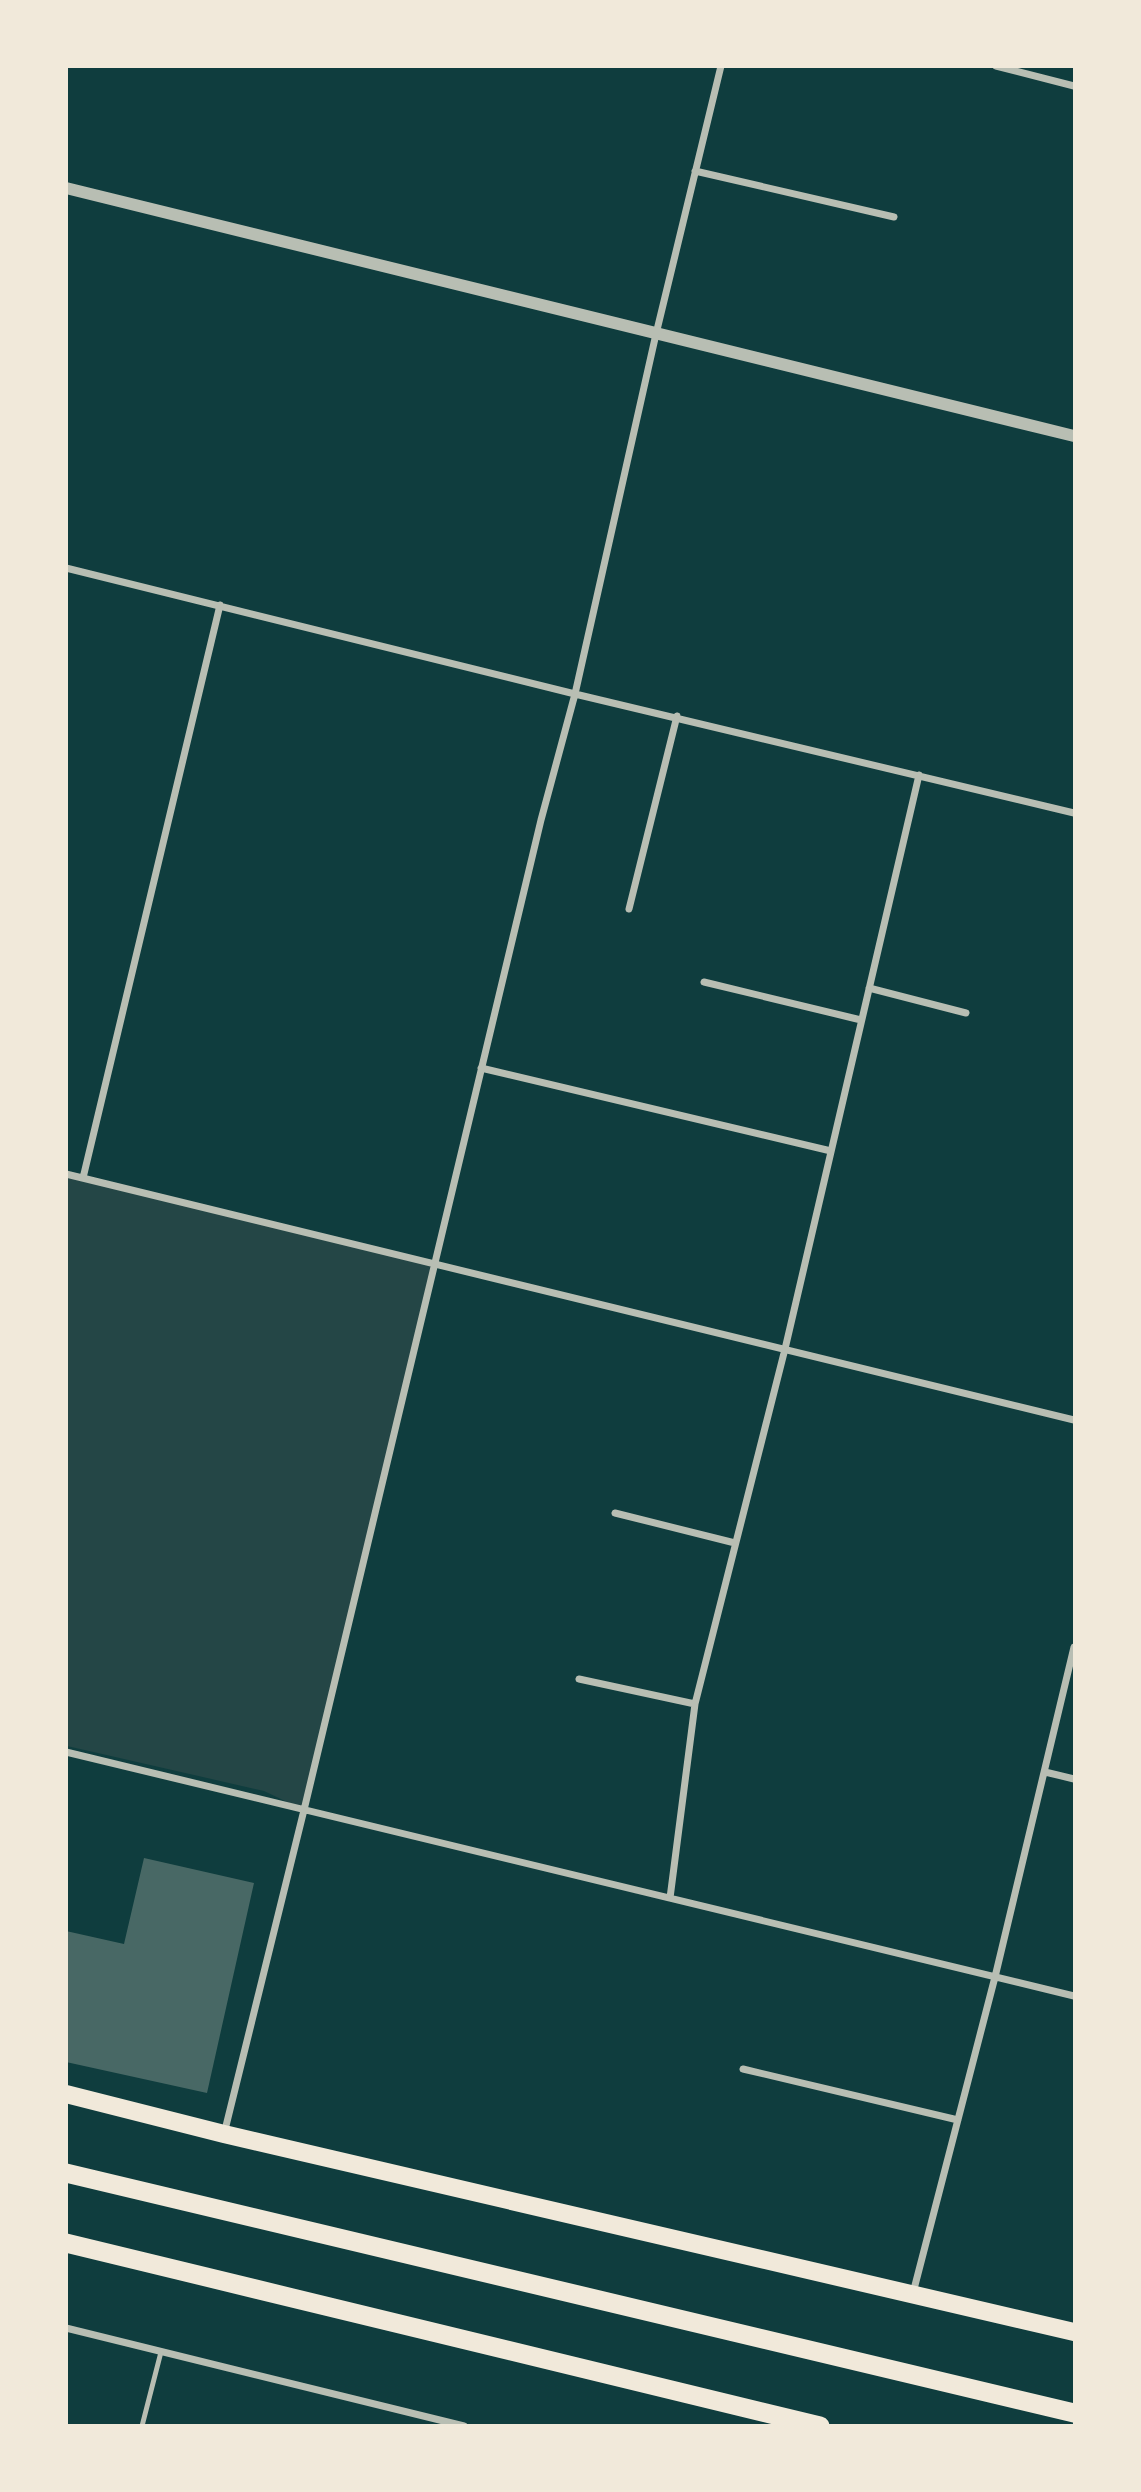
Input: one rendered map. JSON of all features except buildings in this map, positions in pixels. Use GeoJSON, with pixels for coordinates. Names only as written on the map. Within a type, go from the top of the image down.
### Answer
{"type":"FeatureCollection","features":[{"type":"Feature","properties":{"kind":"highway"},"geometry":{"type":"LineString","coordinates":[[66,2172],[1074,2413]]}},
{"type":"Feature","properties":{"kind":"highway"},"geometry":{"type":"LineString","coordinates":[[66,2243],[820,2426]]}},
{"type":"Feature","properties":{"kind":"main road"},"geometry":{"type":"LineString","coordinates":[[66,2094],[224,2134],[1074,2332]]}},
{"type":"Feature","properties":{"kind":"street"},"geometry":{"type":"LineString","coordinates":[[224,2134],[541,820],[575,694],[656,334],[721,66]]}},
{"type":"Feature","properties":{"kind":"street"},"geometry":{"type":"LineString","coordinates":[[996,66],[1074,86]]}},
{"type":"Feature","properties":{"kind":"street"},"geometry":{"type":"LineString","coordinates":[[695,171],[894,218]]}},
{"type":"Feature","properties":{"kind":"street"},"geometry":{"type":"LineString","coordinates":[[66,188],[1074,436]]}},
{"type":"Feature","properties":{"kind":"street"},"geometry":{"type":"LineString","coordinates":[[66,568],[575,694],[677,716],[1074,813]]}},
{"type":"Feature","properties":{"kind":"street"},"geometry":{"type":"LineString","coordinates":[[83,1178],[219,605]]}},
{"type":"Feature","properties":{"kind":"street"},"geometry":{"type":"LineString","coordinates":[[629,909],[677,716]]}},
{"type":"Feature","properties":{"kind":"street"},"geometry":{"type":"LineString","coordinates":[[670,1898],[695,1704],[785,1349],[919,775]]}},
{"type":"Feature","properties":{"kind":"street"},"geometry":{"type":"LineString","coordinates":[[704,982],[861,1020]]}},
{"type":"Feature","properties":{"kind":"street"},"geometry":{"type":"LineString","coordinates":[[869,988],[966,1013]]}},
{"type":"Feature","properties":{"kind":"street"},"geometry":{"type":"LineString","coordinates":[[481,1068],[831,1151]]}},
{"type":"Feature","properties":{"kind":"street"},"geometry":{"type":"LineString","coordinates":[[66,1174],[1074,1420]]}},
{"type":"Feature","properties":{"kind":"street"},"geometry":{"type":"LineString","coordinates":[[615,1513],[736,1543]]}},
{"type":"Feature","properties":{"kind":"street"},"geometry":{"type":"LineString","coordinates":[[914,2293],[995,1977],[1074,1647]]}},
{"type":"Feature","properties":{"kind":"street"},"geometry":{"type":"LineString","coordinates":[[579,1679],[695,1704]]}},
{"type":"Feature","properties":{"kind":"street"},"geometry":{"type":"LineString","coordinates":[[66,1752],[1074,1996]]}},
{"type":"Feature","properties":{"kind":"street"},"geometry":{"type":"LineString","coordinates":[[1045,1772],[1074,1779]]}},
{"type":"Feature","properties":{"kind":"street"},"geometry":{"type":"LineString","coordinates":[[743,2069],[958,2120]]}},
{"type":"Feature","properties":{"kind":"street"},"geometry":{"type":"LineString","coordinates":[[66,2329],[464,2426]]}},
{"type":"Feature","properties":{"kind":"lane"},"geometry":{"type":"LineString","coordinates":[[142,2426],[162,2352]]}},
{"type":"Feature","properties":{"kind":"shaded area"},"geometry":{"type":"Polygon","coordinates":[[[67,1174],[434,1264],[304,1810],[264,1791],[67,1746],[67,1174]]]}}]}
